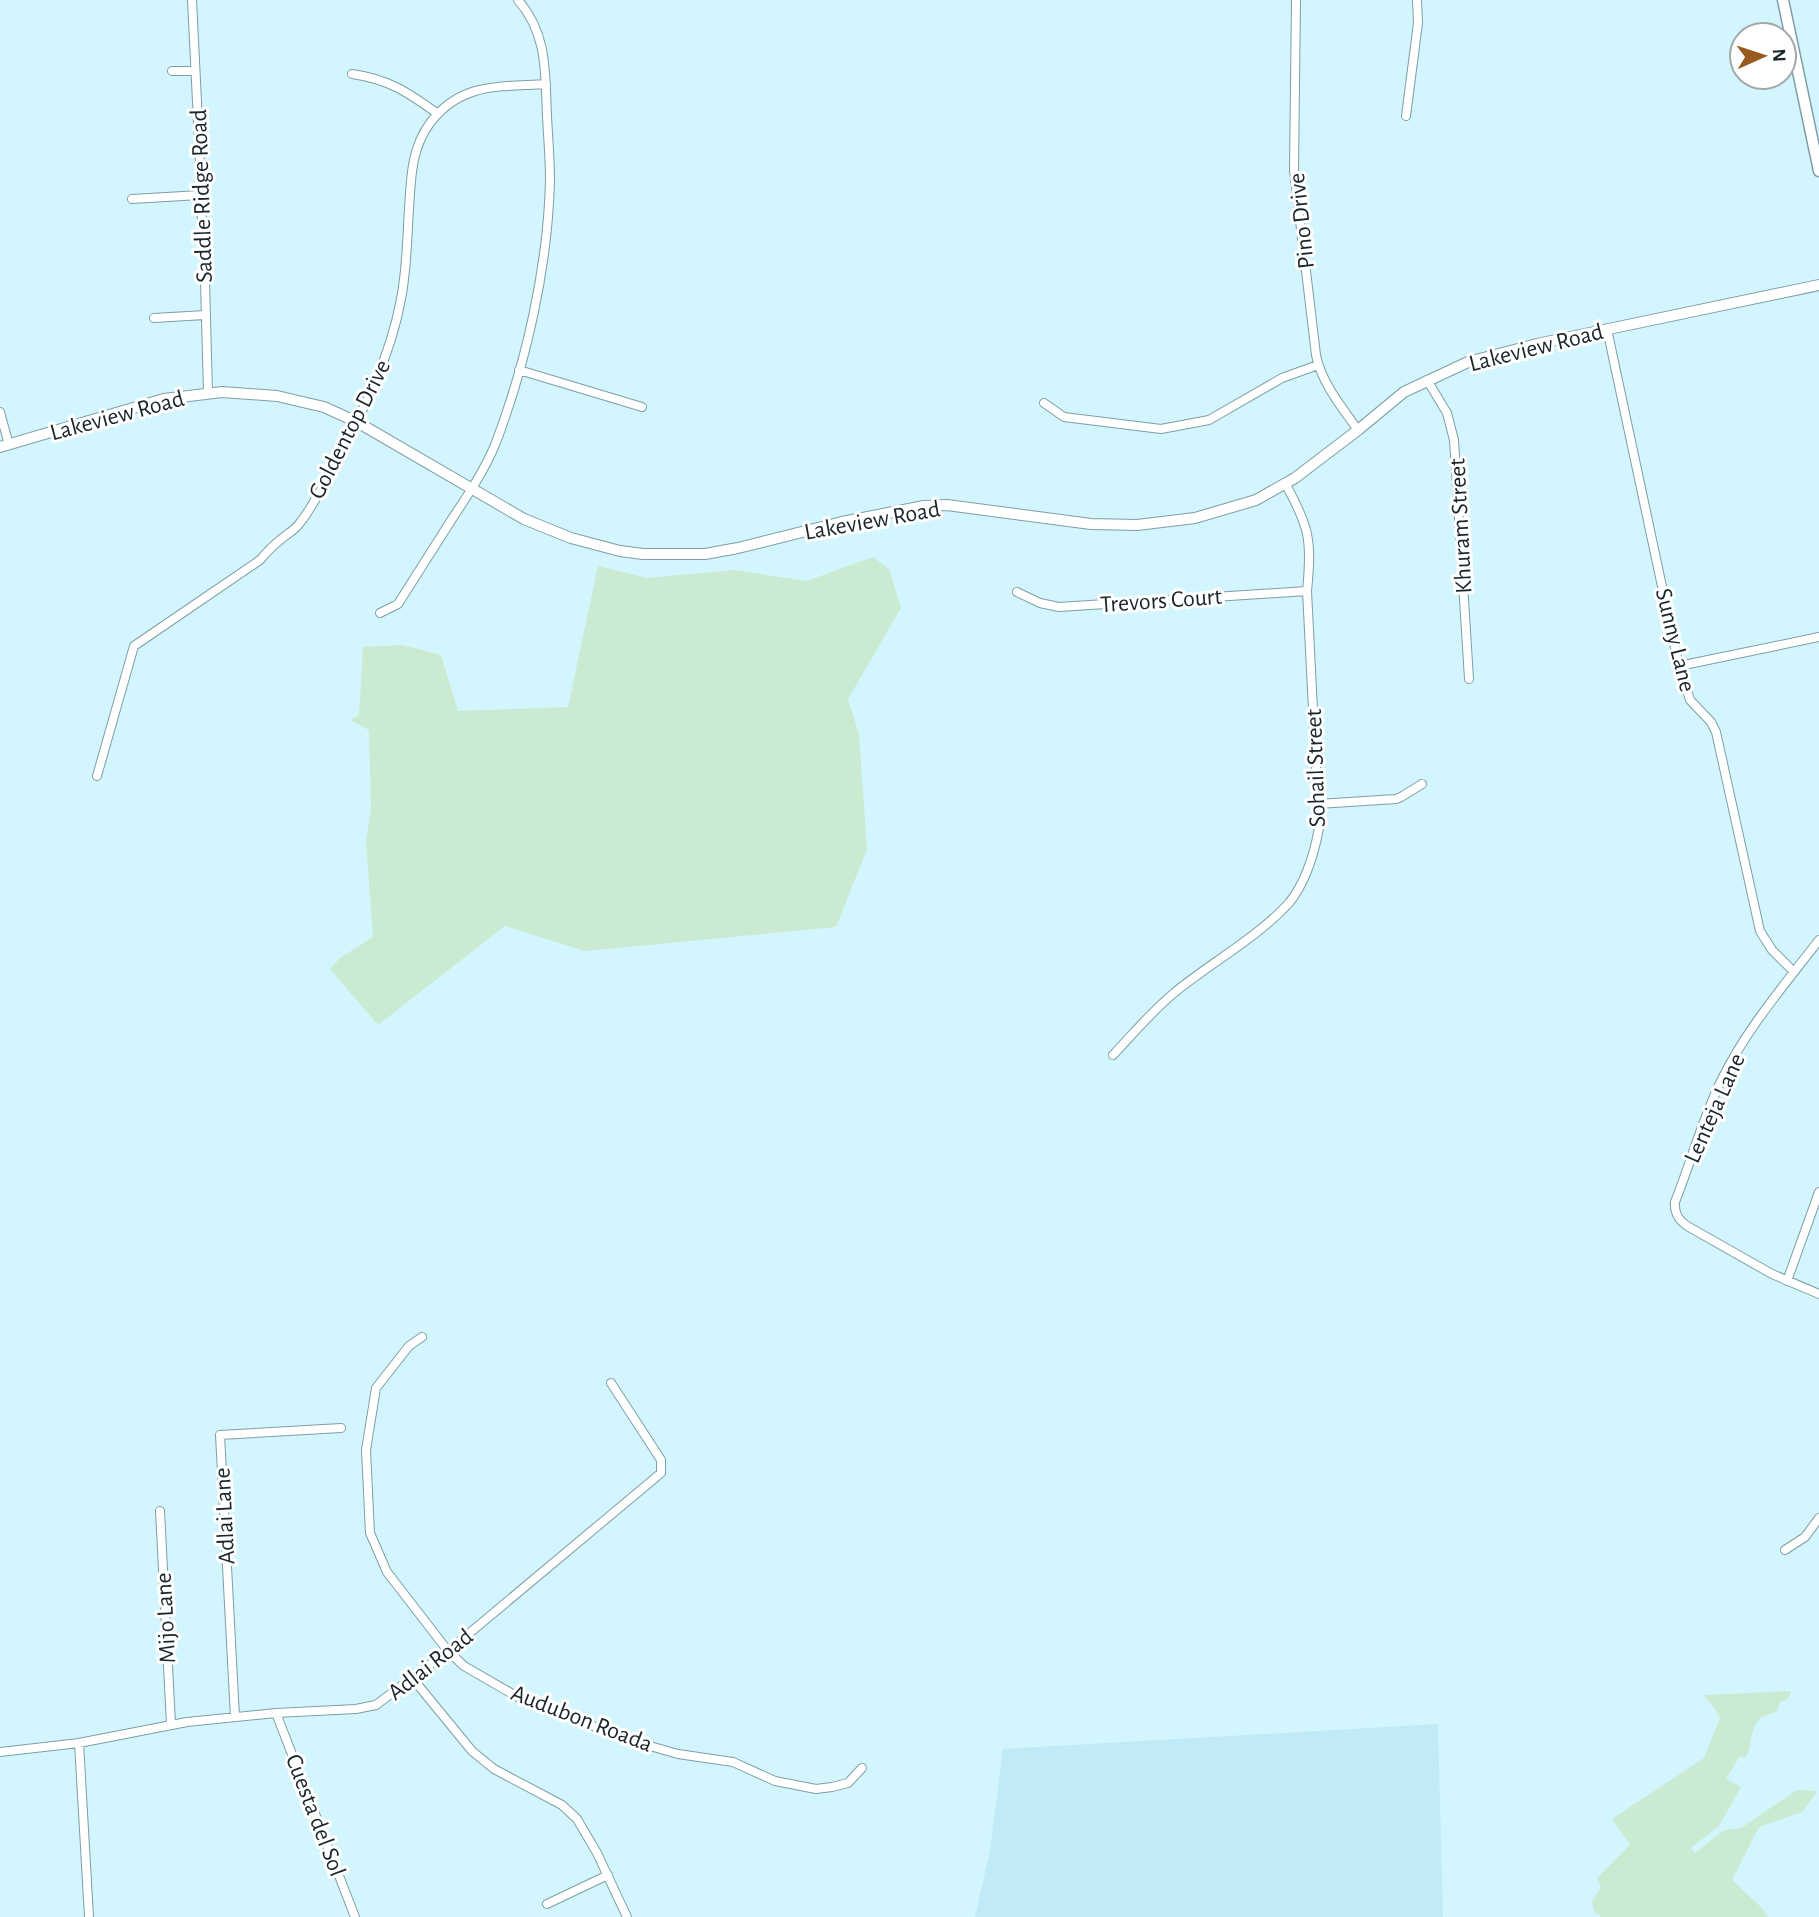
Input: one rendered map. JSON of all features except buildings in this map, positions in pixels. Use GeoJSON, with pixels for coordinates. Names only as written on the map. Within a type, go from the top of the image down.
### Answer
{"type":"FeatureCollection","features":[{"type":"Feature","properties":{"kind":"main road"},"geometry":{"type":"LineString","coordinates":[[1783,0],[1819,170]]}},
{"type":"Feature","properties":{"kind":"street","name":"Saddle Ridge Road"},"geometry":{"type":"LineString","coordinates":[[192,0],[208,393]]}},
{"type":"Feature","properties":{"kind":"street"},"geometry":{"type":"LineString","coordinates":[[380,613],[398,604],[472,489],[494,447],[519,370],[536,304],[546,241],[550,180],[545,60],[540,37],[518,0]]}},
{"type":"Feature","properties":{"kind":"street","name":"Pino Drive"},"geometry":{"type":"LineString","coordinates":[[1296,0],[1294,170],[1318,365],[1359,430]]}},
{"type":"Feature","properties":{"kind":"street"},"geometry":{"type":"LineString","coordinates":[[1406,116],[1418,23],[1418,0]]}},
{"type":"Feature","properties":{"kind":"street"},"geometry":{"type":"LineString","coordinates":[[172,71],[195,71]]}},
{"type":"Feature","properties":{"kind":"street"},"geometry":{"type":"LineString","coordinates":[[352,74],[371,77],[403,89],[438,114]]}},
{"type":"Feature","properties":{"kind":"street","name":"Goldentop Drive"},"geometry":{"type":"LineString","coordinates":[[97,776],[134,646],[260,559],[299,525],[357,422],[388,353],[401,300],[412,164],[424,132],[438,114],[458,98],[481,89],[546,84]]}},
{"type":"Feature","properties":{"kind":"street"},"geometry":{"type":"LineString","coordinates":[[132,199],[200,195]]}},
{"type":"Feature","properties":{"kind":"street","name":"Lakeview Road"},"geometry":{"type":"LineString","coordinates":[[4,446],[164,399],[208,393],[277,396],[324,407],[357,422],[524,519],[583,541],[620,551],[643,554],[705,554],[924,506],[947,505],[1091,524],[1137,526],[1195,518],[1256,500],[1295,478],[1404,393],[1468,362],[1607,329],[1819,285]]}},
{"type":"Feature","properties":{"kind":"street"},"geometry":{"type":"LineString","coordinates":[[154,318],[205,315]]}},
{"type":"Feature","properties":{"kind":"street","name":"Sunny Lane"},"geometry":{"type":"LineString","coordinates":[[1607,329],[1679,666],[1690,700],[1717,732],[1760,931],[1772,950],[1794,972]]}},
{"type":"Feature","properties":{"kind":"street"},"geometry":{"type":"LineString","coordinates":[[1044,404],[1063,417],[1161,429],[1209,420],[1282,378],[1318,365]]}},
{"type":"Feature","properties":{"kind":"street"},"geometry":{"type":"LineString","coordinates":[[519,370],[642,407]]}},
{"type":"Feature","properties":{"kind":"street","name":"Khuram Street"},"geometry":{"type":"LineString","coordinates":[[1427,380],[1447,413],[1454,440],[1469,679]]}},
{"type":"Feature","properties":{"kind":"street"},"geometry":{"type":"LineString","coordinates":[[0,412],[4,446]]}},
{"type":"Feature","properties":{"kind":"street","name":"Sohail Street"},"geometry":{"type":"LineString","coordinates":[[1113,1055],[1172,994],[1267,923],[1290,901],[1307,874],[1315,849],[1319,828],[1307,591],[1310,556],[1308,534],[1301,512],[1285,483]]}},
{"type":"Feature","properties":{"kind":"street","name":"Trevors Court"},"geometry":{"type":"LineString","coordinates":[[1017,593],[1040,603],[1059,607],[1307,591]]}},
{"type":"Feature","properties":{"kind":"street"},"geometry":{"type":"LineString","coordinates":[[1679,666],[1819,637]]}},
{"type":"Feature","properties":{"kind":"street"},"geometry":{"type":"LineString","coordinates":[[1318,804],[1396,799],[1422,784]]}},
{"type":"Feature","properties":{"kind":"street","name":"Lenteja Lane"},"geometry":{"type":"LineString","coordinates":[[1787,1281],[1689,1227],[1676,1215],[1675,1202],[1721,1082],[1744,1041],[1819,940]]}},
{"type":"Feature","properties":{"kind":"street"},"geometry":{"type":"LineString","coordinates":[[1819,1192],[1787,1281],[1819,1294]]}},
{"type":"Feature","properties":{"kind":"street","name":"Audubon Roada"},"geometry":{"type":"LineString","coordinates":[[422,1336],[409,1346],[376,1388],[366,1450],[370,1533],[387,1572],[464,1667],[523,1700],[636,1742],[678,1754],[733,1762],[775,1781],[816,1789],[832,1787],[848,1783],[862,1768]]}},
{"type":"Feature","properties":{"kind":"street","name":"Adlai Road"},"geometry":{"type":"LineString","coordinates":[[0,1752],[79,1743],[171,1724],[276,1713],[356,1709],[376,1705],[449,1651],[662,1473],[661,1460],[611,1383]]}},
{"type":"Feature","properties":{"kind":"street","name":"Adlai Lane"},"geometry":{"type":"LineString","coordinates":[[235,1717],[220,1435],[341,1428]]}},
{"type":"Feature","properties":{"kind":"street","name":"Mijo Lane"},"geometry":{"type":"LineString","coordinates":[[160,1511],[171,1724]]}},
{"type":"Feature","properties":{"kind":"street"},"geometry":{"type":"LineString","coordinates":[[1785,1550],[1805,1537],[1819,1518]]}},
{"type":"Feature","properties":{"kind":"street"},"geometry":{"type":"LineString","coordinates":[[413,1679],[472,1751],[494,1769],[562,1805],[577,1819],[608,1875],[627,1917]]}},
{"type":"Feature","properties":{"kind":"street","name":"Cuesta del Sol"},"geometry":{"type":"LineString","coordinates":[[276,1713],[355,1917]]}},
{"type":"Feature","properties":{"kind":"street"},"geometry":{"type":"LineString","coordinates":[[79,1743],[89,1917]]}},
{"type":"Feature","properties":{"kind":"street"},"geometry":{"type":"LineString","coordinates":[[547,1903],[608,1875]]}},
{"type":"Feature","properties":{"kind":"shaded area"},"geometry":{"type":"Polygon","coordinates":[[[1438,1724],[1443,1917],[975,1917],[990,1850],[1003,1749],[1438,1724]]]}},
{"type":"Feature","properties":{"kind":"green space"},"geometry":{"type":"Polygon","coordinates":[[[873,557],[889,569],[901,608],[848,699],[859,734],[867,849],[836,927],[585,951],[505,926],[378,1025],[330,969],[340,958],[373,937],[366,842],[371,808],[369,730],[350,720],[359,715],[363,647],[402,645],[441,655],[458,711],[568,707],[598,566],[647,578],[735,570],[807,581],[873,557]]]}},
{"type":"Feature","properties":{"kind":"green space"},"geometry":{"type":"Polygon","coordinates":[[[1791,1691],[1788,1698],[1780,1702],[1777,1710],[1762,1717],[1756,1724],[1748,1754],[1745,1758],[1740,1756],[1726,1779],[1741,1787],[1719,1826],[1691,1848],[1695,1853],[1724,1830],[1741,1828],[1797,1790],[1818,1791],[1802,1812],[1759,1827],[1732,1880],[1768,1917],[1600,1917],[1594,1912],[1592,1902],[1601,1887],[1597,1878],[1630,1845],[1612,1819],[1704,1758],[1720,1718],[1705,1695],[1791,1691]]]}}]}
